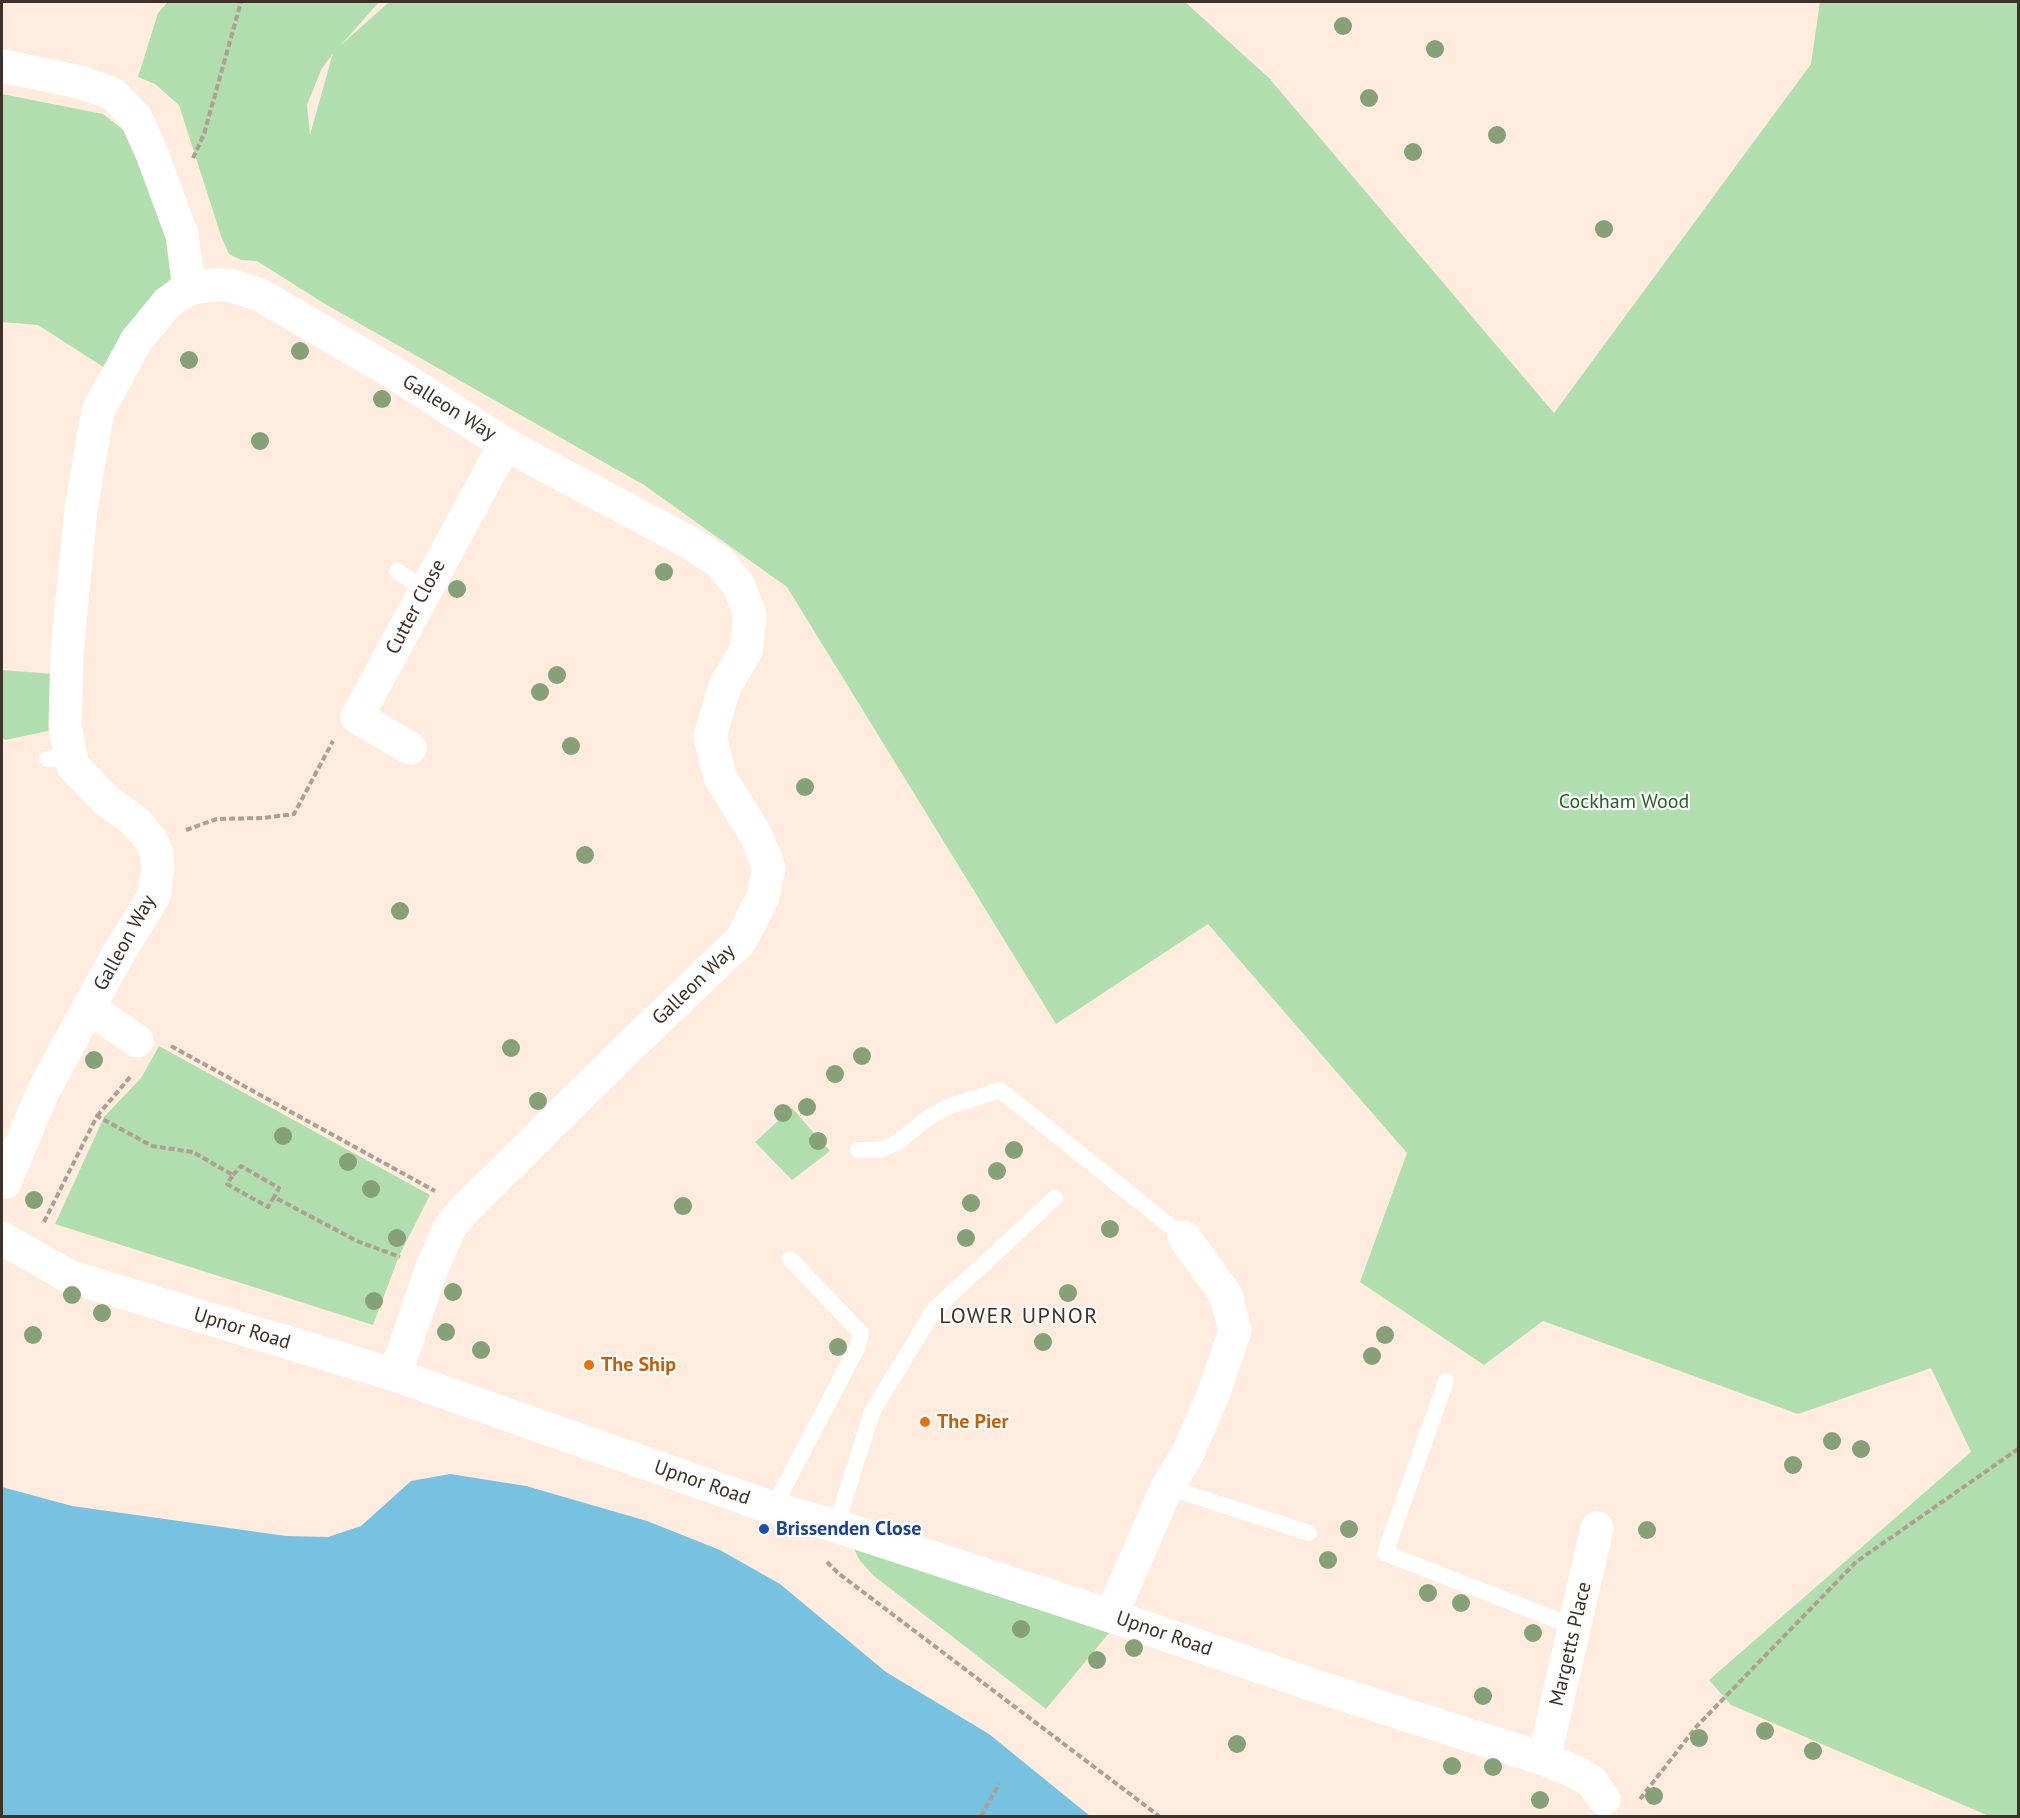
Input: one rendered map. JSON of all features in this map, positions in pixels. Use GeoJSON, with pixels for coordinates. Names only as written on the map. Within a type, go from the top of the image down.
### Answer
{"type":"FeatureCollection","features":[{"type":"Feature","properties":{"kind":"street"},"geometry":{"type":"LineString","coordinates":[[2,66],[80,81],[113,94],[135,118],[162,180],[182,235],[189,289]]}},
{"type":"Feature","properties":{"kind":"street","name":"Galleon Way"},"geometry":{"type":"LineString","coordinates":[[5,1182],[42,1094],[117,956],[154,896],[158,868],[157,853],[151,840],[137,823],[106,800],[73,766],[59,758],[65,727],[66,652],[81,509],[98,411],[136,341],[168,302],[189,289],[229,285],[260,295],[394,373],[505,444],[692,544],[720,562],[739,586],[750,615],[746,651],[724,686],[710,736],[720,777],[756,836],[769,868],[762,897],[741,940],[466,1208],[445,1235],[395,1375]]}},
{"type":"Feature","properties":{"kind":"street","name":"Cutter Close"},"geometry":{"type":"LineString","coordinates":[[357,717],[505,444]]}},
{"type":"Feature","properties":{"kind":"street"},"geometry":{"type":"LineString","coordinates":[[357,717],[410,748]]}},
{"type":"Feature","properties":{"kind":"street"},"geometry":{"type":"LineString","coordinates":[[90,1008],[146,1052]]}},
{"type":"Feature","properties":{"kind":"street"},"geometry":{"type":"LineString","coordinates":[[1111,1616],[1167,1487],[1187,1455],[1205,1415],[1235,1331],[1226,1294],[1184,1237]]}},
{"type":"Feature","properties":{"kind":"street","name":"Upnor Road"},"geometry":{"type":"LineString","coordinates":[[15,1245],[69,1276],[395,1375],[773,1508],[836,1526],[1316,1686],[1544,1759],[1578,1773],[1592,1782],[1617,1808]]}},
{"type":"Feature","properties":{"kind":"street","name":"Margetts Place"},"geometry":{"type":"LineString","coordinates":[[1544,1759],[1597,1528]]}},
{"type":"Feature","properties":{"kind":"lane"},"geometry":{"type":"LineString","coordinates":[[397,571],[425,590]]}},
{"type":"Feature","properties":{"kind":"lane"},"geometry":{"type":"LineString","coordinates":[[858,1150],[879,1150],[898,1142],[928,1118],[950,1106],[1000,1090],[1184,1237]]}},
{"type":"Feature","properties":{"kind":"lane"},"geometry":{"type":"LineString","coordinates":[[836,1526],[872,1412],[934,1310],[1055,1198]]}},
{"type":"Feature","properties":{"kind":"lane"},"geometry":{"type":"LineString","coordinates":[[773,1508],[857,1348],[861,1333],[790,1259]]}},
{"type":"Feature","properties":{"kind":"lane"},"geometry":{"type":"LineString","coordinates":[[1446,1381],[1385,1553],[1575,1627]]}},
{"type":"Feature","properties":{"kind":"lane"},"geometry":{"type":"LineString","coordinates":[[1167,1487],[1309,1533]]}},
{"type":"Feature","properties":{"kind":"path"},"geometry":{"type":"LineString","coordinates":[[162,180],[192,161],[204,134],[241,2]]}},
{"type":"Feature","properties":{"kind":"path"},"geometry":{"type":"LineString","coordinates":[[151,840],[217,819],[294,814],[336,737],[357,717]]}},
{"type":"Feature","properties":{"kind":"path"},"geometry":{"type":"LineString","coordinates":[[15,1245],[97,1116],[146,1052],[466,1208]]}},
{"type":"Feature","properties":{"kind":"path"},"geometry":{"type":"LineString","coordinates":[[97,1116],[152,1146],[194,1152],[233,1176]]}},
{"type":"Feature","properties":{"kind":"path"},"geometry":{"type":"LineString","coordinates":[[241,1166],[279,1188],[274,1197],[268,1207],[227,1184],[241,1166]]}},
{"type":"Feature","properties":{"kind":"path"},"geometry":{"type":"LineString","coordinates":[[274,1197],[357,1241],[431,1270]]}},
{"type":"Feature","properties":{"kind":"path"},"geometry":{"type":"LineString","coordinates":[[1617,1808],[1856,1562],[2019,1449]]}},
{"type":"Feature","properties":{"kind":"path"},"geometry":{"type":"LineString","coordinates":[[822,1556],[847,1580],[1159,1816]]}},
{"type":"Feature","properties":{"kind":"path"},"geometry":{"type":"LineString","coordinates":[[981,1816],[999,1784]]}},
{"type":"Feature","properties":{"kind":"green space","name":"Cockham Wood"},"geometry":{"type":"Polygon","coordinates":[[[168,2],[379,2],[341,45],[389,2],[1185,2],[1269,78],[1554,413],[1811,64],[1820,2],[2018,2],[2018,1816],[1989,1816],[1731,1705],[1709,1680],[1971,1452],[1931,1368],[1798,1414],[1543,1321],[1484,1365],[1360,1282],[1407,1153],[1208,924],[1056,1024],[787,587],[644,485],[325,304],[257,261],[241,260],[229,254],[221,236],[179,105],[155,84],[138,77],[158,13],[168,2]],[[333,53],[321,70],[307,105],[310,135],[333,53]]]}},
{"type":"Feature","properties":{"kind":"green space"},"geometry":{"type":"Polygon","coordinates":[[[2,94],[103,114],[131,136],[169,244],[171,279],[156,291],[108,370],[38,325],[2,322],[2,94]]]}},
{"type":"Feature","properties":{"kind":"green space"},"geometry":{"type":"Polygon","coordinates":[[[2,670],[54,674],[53,730],[5,740],[2,738],[2,670]]]}},
{"type":"Feature","properties":{"kind":"green space"},"geometry":{"type":"Polygon","coordinates":[[[159,1046],[430,1195],[399,1256],[373,1325],[55,1224],[104,1117],[141,1078],[159,1046]]]}},
{"type":"Feature","properties":{"kind":"green space"},"geometry":{"type":"Polygon","coordinates":[[[792,1108],[830,1151],[792,1180],[755,1142],[792,1108]]]}},
{"type":"Feature","properties":{"kind":"green space"},"geometry":{"type":"Polygon","coordinates":[[[852,1545],[1109,1633],[1046,1709],[874,1576],[860,1561],[852,1545]]]}},
{"type":"Feature","properties":{"kind":"water"},"geometry":{"type":"Polygon","coordinates":[[[450,1474],[526,1486],[647,1521],[720,1550],[780,1584],[886,1672],[989,1734],[1090,1816],[2,1816],[2,1487],[72,1506],[286,1536],[328,1537],[361,1526],[411,1481],[450,1474]]]}},
{"type":"Feature","properties":{"kind":"place","name":"The Ship"},"geometry":{"type":"Point","coordinates":[589,1365]}},
{"type":"Feature","properties":{"kind":"place","name":"The Pier"},"geometry":{"type":"Point","coordinates":[925,1422]}},
{"type":"Feature","properties":{"kind":"place","name":"Brissenden Close"},"geometry":{"type":"Point","coordinates":[764,1529]}},
{"type":"Feature","properties":{"kind":"district","name":"LOWER UPNOR"},"geometry":{"type":"Point","coordinates":[1019,1317]}}]}
